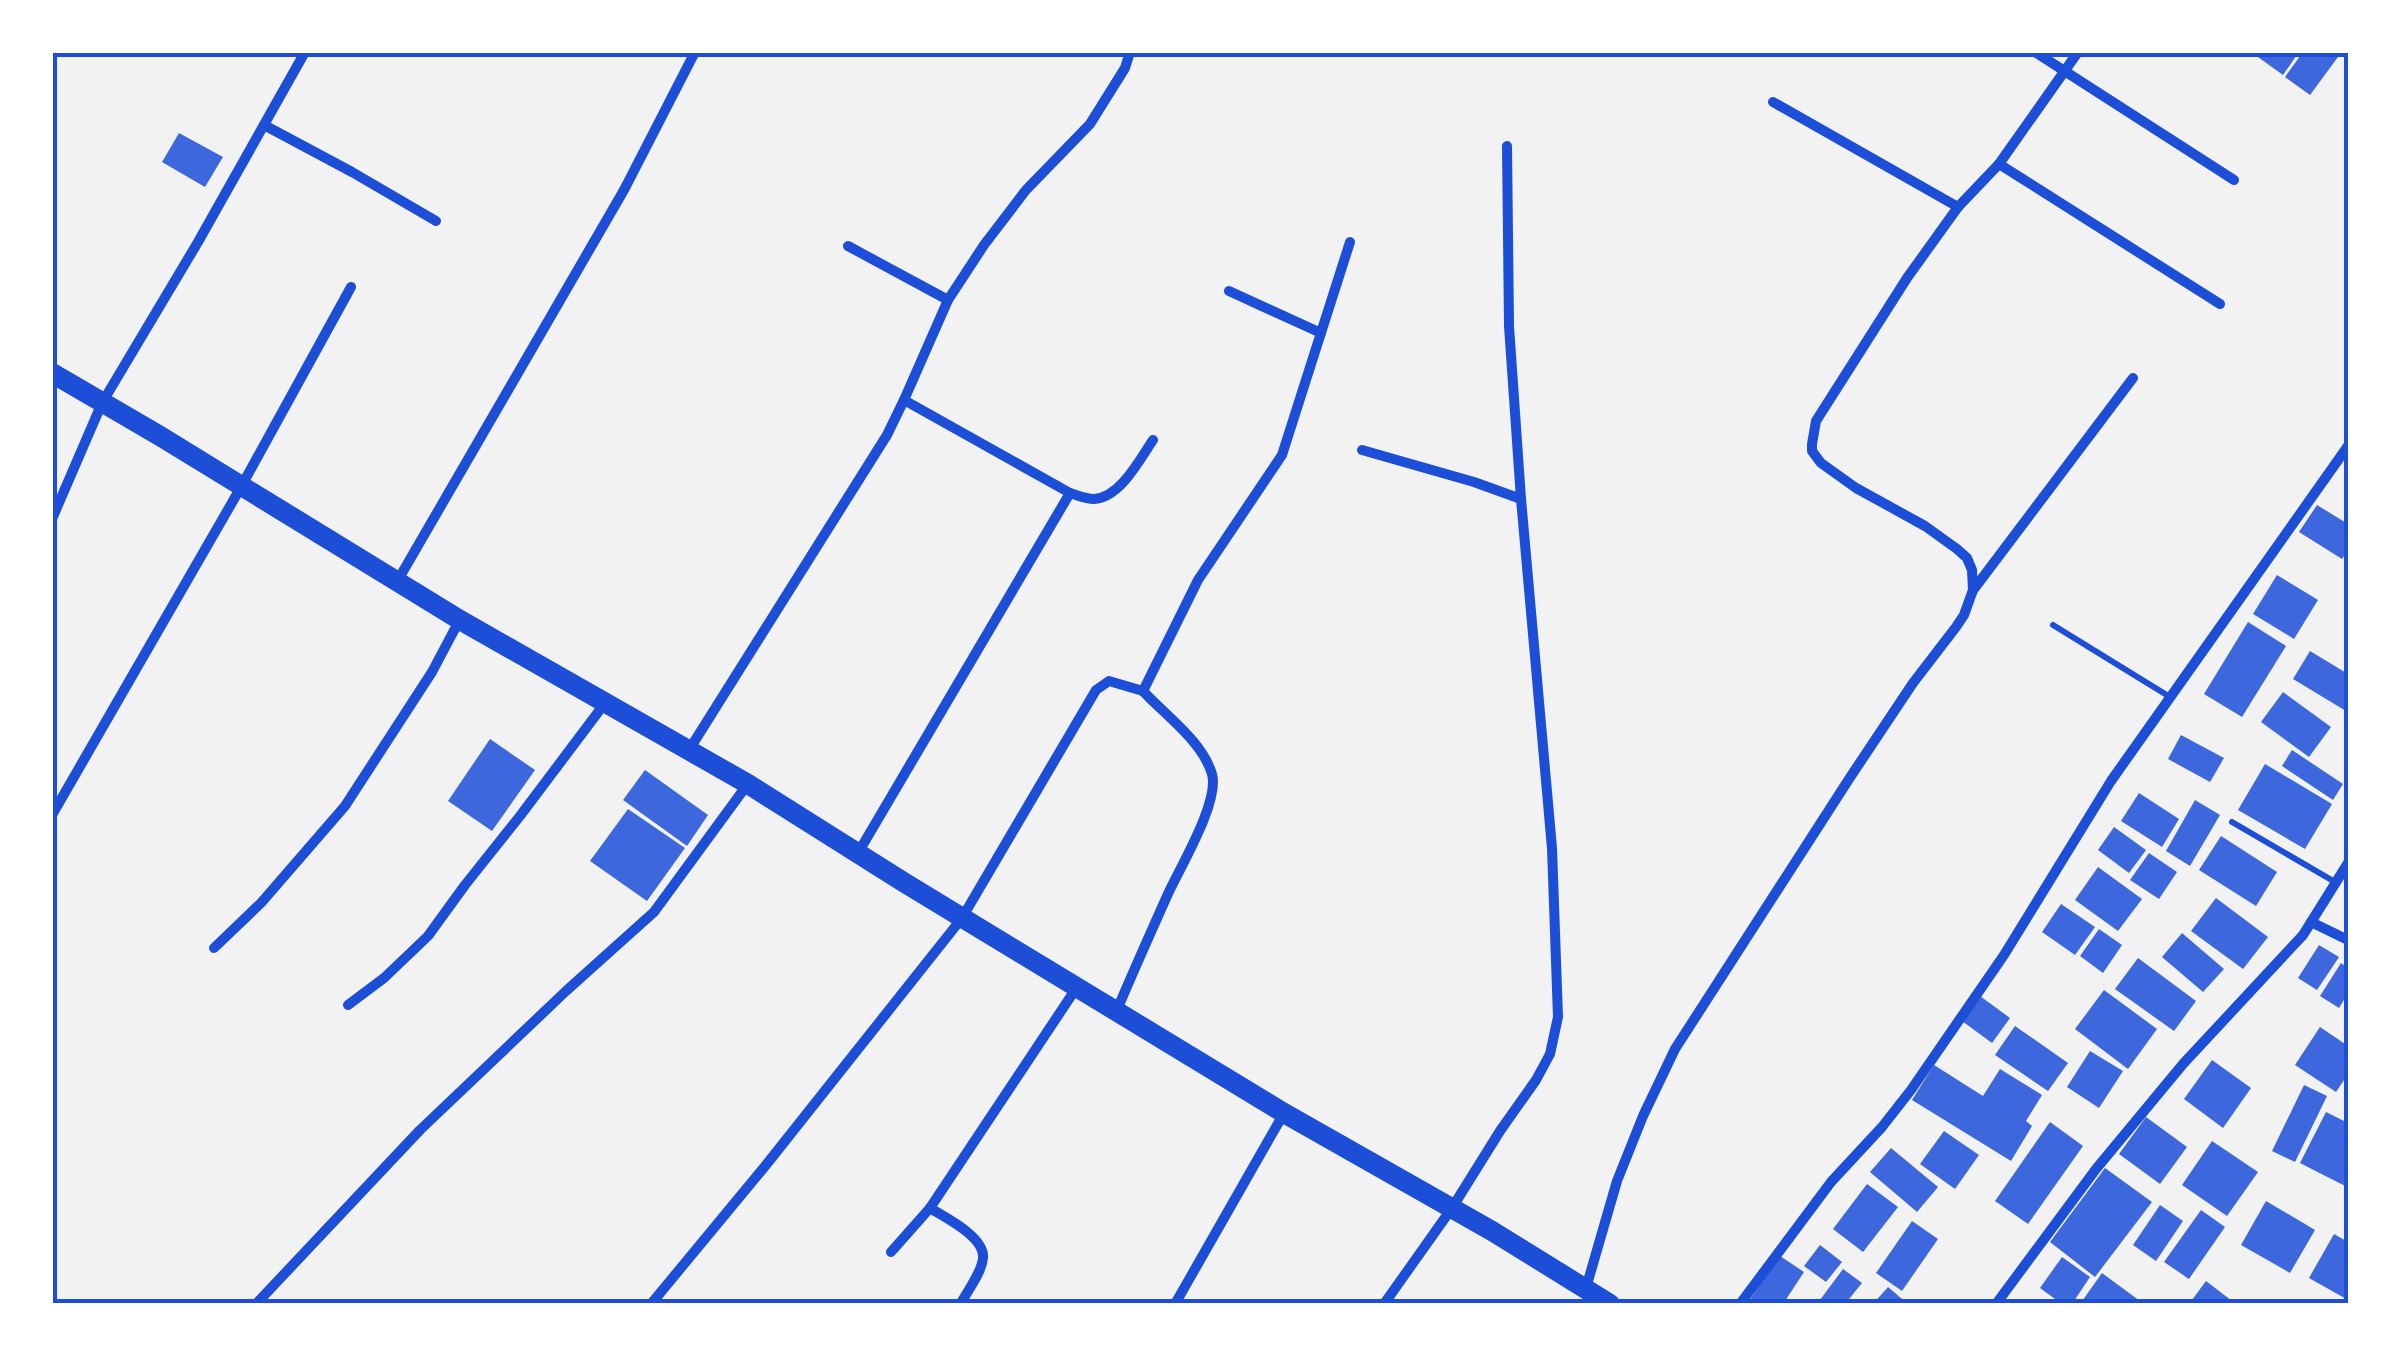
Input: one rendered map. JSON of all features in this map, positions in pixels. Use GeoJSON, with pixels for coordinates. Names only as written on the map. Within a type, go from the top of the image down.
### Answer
{"type":"FeatureCollection","features":[{"type":"Feature","properties":{"kind":"main road"},"geometry":{"type":"LineString","coordinates":[[52,374],[460,620],[748,784],[1284,1113],[1610,1304]]}},
{"type":"Feature","properties":{"kind":"street"},"geometry":{"type":"LineString","coordinates":[[52,518],[102,403],[305,52]]}},
{"type":"Feature","properties":{"kind":"street"},"geometry":{"type":"LineString","coordinates":[[398,580],[624,190],[695,52]]}},
{"type":"Feature","properties":{"kind":"street"},"geometry":{"type":"LineString","coordinates":[[689,750],[887,435],[948,300],[1026,190],[1090,124],[1126,68],[1130,52]]}},
{"type":"Feature","properties":{"kind":"street"},"geometry":{"type":"LineString","coordinates":[[2036,52],[2234,180]]}},
{"type":"Feature","properties":{"kind":"street"},"geometry":{"type":"LineString","coordinates":[[1974,590],[1972,570],[1957,549],[1926,526],[1830,471],[1816,458],[1812,444],[1816,421],[1906,278],[1958,206],[1998,164],[2078,52]]}},
{"type":"Feature","properties":{"kind":"street"},"geometry":{"type":"LineString","coordinates":[[1773,102],[1958,206]]}},
{"type":"Feature","properties":{"kind":"street"},"geometry":{"type":"LineString","coordinates":[[264,125],[436,221]]}},
{"type":"Feature","properties":{"kind":"street"},"geometry":{"type":"LineString","coordinates":[[1384,1304],[1452,1208],[1544,1065],[1558,1017],[1552,848],[1509,326],[1507,146]]}},
{"type":"Feature","properties":{"kind":"street"},"geometry":{"type":"LineString","coordinates":[[1998,164],[2220,304]]}},
{"type":"Feature","properties":{"kind":"street"},"geometry":{"type":"LineString","coordinates":[[1143,692],[1198,580],[1282,455],[1350,242]]}},
{"type":"Feature","properties":{"kind":"street"},"geometry":{"type":"LineString","coordinates":[[848,246],[948,300]]}},
{"type":"Feature","properties":{"kind":"street"},"geometry":{"type":"LineString","coordinates":[[52,816],[352,287]]}},
{"type":"Feature","properties":{"kind":"street"},"geometry":{"type":"LineString","coordinates":[[1228,291],[1321,333]]}},
{"type":"Feature","properties":{"kind":"street"},"geometry":{"type":"LineString","coordinates":[[1586,1288],[1617,1181],[1675,1050],[1849,779],[1956,628],[1974,590],[2132,378]]}},
{"type":"Feature","properties":{"kind":"street"},"geometry":{"type":"LineString","coordinates":[[904,400],[1070,492],[1095,498],[1108,495],[1129,476],[1153,440]]}},
{"type":"Feature","properties":{"kind":"street"},"geometry":{"type":"LineString","coordinates":[[1740,1304],[1832,1182],[1911,1090],[2004,956],[2111,781],[2348,446]]}},
{"type":"Feature","properties":{"kind":"street"},"geometry":{"type":"LineString","coordinates":[[1362,450],[1521,499]]}},
{"type":"Feature","properties":{"kind":"street"},"geometry":{"type":"LineString","coordinates":[[858,854],[1070,492]]}},
{"type":"Feature","properties":{"kind":"street"},"geometry":{"type":"LineString","coordinates":[[214,948],[261,903],[346,806],[432,672],[460,620]]}},
{"type":"Feature","properties":{"kind":"street"},"geometry":{"type":"LineString","coordinates":[[652,1304],[962,918],[1090,697],[1109,681],[1143,692],[1197,748],[1214,781],[1193,844],[1117,1010]]}},
{"type":"Feature","properties":{"kind":"street"},"geometry":{"type":"LineString","coordinates":[[348,1005],[384,978],[428,936],[606,702]]}},
{"type":"Feature","properties":{"kind":"street"},"geometry":{"type":"LineString","coordinates":[[256,1304],[420,1130],[654,912],[748,784]]}},
{"type":"Feature","properties":{"kind":"street"},"geometry":{"type":"LineString","coordinates":[[1996,1304],[2096,1170],[2183,1064],[2303,935],[2348,864]]}},
{"type":"Feature","properties":{"kind":"street"},"geometry":{"type":"LineString","coordinates":[[2311,922],[2348,940]]}},
{"type":"Feature","properties":{"kind":"street"},"geometry":{"type":"LineString","coordinates":[[891,1252],[930,1208],[1078,986]]}},
{"type":"Feature","properties":{"kind":"street"},"geometry":{"type":"LineString","coordinates":[[1174,1304],[1284,1113]]}},
{"type":"Feature","properties":{"kind":"street"},"geometry":{"type":"LineString","coordinates":[[930,1208],[966,1230],[982,1248],[984,1261],[961,1303]]}},
{"type":"Feature","properties":{"kind":"lane"},"geometry":{"type":"LineString","coordinates":[[2053,624],[2170,697]]}},
{"type":"Feature","properties":{"kind":"lane"},"geometry":{"type":"LineString","coordinates":[[2232,822],[2336,883]]}},
{"type":"Feature","properties":{"kind":"building"},"geometry":{"type":"Polygon","coordinates":[[[2251,52],[2299,52],[2283,75],[2251,52]]]}},
{"type":"Feature","properties":{"kind":"building"},"geometry":{"type":"Polygon","coordinates":[[[2303,52],[2332,52],[2338,57],[2310,95],[2285,77],[2303,52]]]}},
{"type":"Feature","properties":{"kind":"building"},"geometry":{"type":"Polygon","coordinates":[[[179,133],[223,157],[205,187],[162,162],[179,133]]]}},
{"type":"Feature","properties":{"kind":"building"},"geometry":{"type":"Polygon","coordinates":[[[2317,505],[2348,524],[2348,550],[2342,559],[2299,532],[2317,505]]]}},
{"type":"Feature","properties":{"kind":"building"},"geometry":{"type":"Polygon","coordinates":[[[2277,575],[2318,600],[2294,639],[2253,614],[2277,575]]]}},
{"type":"Feature","properties":{"kind":"building"},"geometry":{"type":"Polygon","coordinates":[[[2248,622],[2286,646],[2242,717],[2204,694],[2248,622]]]}},
{"type":"Feature","properties":{"kind":"building"},"geometry":{"type":"Polygon","coordinates":[[[2310,651],[2348,674],[2346,711],[2293,679],[2310,651]]]}},
{"type":"Feature","properties":{"kind":"building"},"geometry":{"type":"Polygon","coordinates":[[[2283,692],[2331,727],[2309,757],[2261,722],[2283,692]]]}},
{"type":"Feature","properties":{"kind":"building"},"geometry":{"type":"Polygon","coordinates":[[[2181,735],[2224,758],[2210,782],[2168,759],[2181,735]]]}},
{"type":"Feature","properties":{"kind":"building"},"geometry":{"type":"Polygon","coordinates":[[[490,739],[535,770],[492,831],[448,801],[490,739]]]}},
{"type":"Feature","properties":{"kind":"building"},"geometry":{"type":"Polygon","coordinates":[[[2292,750],[2343,784],[2333,800],[2282,766],[2292,750]]]}},
{"type":"Feature","properties":{"kind":"building"},"geometry":{"type":"Polygon","coordinates":[[[2265,764],[2332,804],[2305,849],[2238,810],[2265,764]]]}},
{"type":"Feature","properties":{"kind":"building"},"geometry":{"type":"Polygon","coordinates":[[[645,770],[708,815],[687,846],[623,800],[645,770]]]}},
{"type":"Feature","properties":{"kind":"building"},"geometry":{"type":"Polygon","coordinates":[[[2139,793],[2179,819],[2162,847],[2121,821],[2139,793]]]}},
{"type":"Feature","properties":{"kind":"building"},"geometry":{"type":"Polygon","coordinates":[[[2195,800],[2220,815],[2190,866],[2166,851],[2195,800]]]}},
{"type":"Feature","properties":{"kind":"building"},"geometry":{"type":"Polygon","coordinates":[[[628,809],[685,848],[647,901],[590,861],[628,809]]]}},
{"type":"Feature","properties":{"kind":"building"},"geometry":{"type":"Polygon","coordinates":[[[2114,827],[2146,850],[2129,873],[2098,850],[2114,827]]]}},
{"type":"Feature","properties":{"kind":"building"},"geometry":{"type":"Polygon","coordinates":[[[2221,836],[2277,872],[2256,906],[2199,870],[2221,836]]]}},
{"type":"Feature","properties":{"kind":"building"},"geometry":{"type":"Polygon","coordinates":[[[2149,853],[2177,872],[2159,899],[2130,880],[2149,853]]]}},
{"type":"Feature","properties":{"kind":"building"},"geometry":{"type":"Polygon","coordinates":[[[2098,867],[2142,899],[2118,931],[2075,900],[2098,867]]]}},
{"type":"Feature","properties":{"kind":"building"},"geometry":{"type":"Polygon","coordinates":[[[2216,898],[2268,937],[2243,969],[2191,931],[2216,898]]]}},
{"type":"Feature","properties":{"kind":"building"},"geometry":{"type":"Polygon","coordinates":[[[2061,904],[2095,927],[2075,955],[2042,932],[2061,904]]]}},
{"type":"Feature","properties":{"kind":"building"},"geometry":{"type":"Polygon","coordinates":[[[2099,929],[2122,945],[2103,973],[2080,956],[2099,929]]]}},
{"type":"Feature","properties":{"kind":"building"},"geometry":{"type":"Polygon","coordinates":[[[2182,933],[2224,969],[2203,992],[2162,957],[2182,933]]]}},
{"type":"Feature","properties":{"kind":"building"},"geometry":{"type":"Polygon","coordinates":[[[2319,945],[2339,957],[2317,990],[2298,978],[2319,945]]]}},
{"type":"Feature","properties":{"kind":"building"},"geometry":{"type":"Polygon","coordinates":[[[2138,958],[2196,1001],[2174,1031],[2115,989],[2138,958]]]}},
{"type":"Feature","properties":{"kind":"building"},"geometry":{"type":"Polygon","coordinates":[[[2341,963],[2348,968],[2348,993],[2339,1008],[2320,996],[2341,963]]]}},
{"type":"Feature","properties":{"kind":"building"},"geometry":{"type":"Polygon","coordinates":[[[2104,990],[2157,1029],[2128,1069],[2075,1029],[2104,990]]]}},
{"type":"Feature","properties":{"kind":"building"},"geometry":{"type":"Polygon","coordinates":[[[1980,996],[2010,1018],[1992,1043],[1962,1021],[1980,996]]]}},
{"type":"Feature","properties":{"kind":"building"},"geometry":{"type":"Polygon","coordinates":[[[2015,1026],[2068,1063],[2048,1091],[1995,1055],[2015,1026]]]}},
{"type":"Feature","properties":{"kind":"building"},"geometry":{"type":"Polygon","coordinates":[[[2320,1027],[2348,1046],[2348,1074],[2336,1092],[2295,1065],[2320,1027]]]}},
{"type":"Feature","properties":{"kind":"building"},"geometry":{"type":"Polygon","coordinates":[[[2090,1051],[2123,1071],[2099,1108],[2067,1087],[2090,1051]]]}},
{"type":"Feature","properties":{"kind":"building"},"geometry":{"type":"Polygon","coordinates":[[[2212,1060],[2251,1088],[2223,1128],[2184,1099],[2212,1060]]]}},
{"type":"Feature","properties":{"kind":"building"},"geometry":{"type":"Polygon","coordinates":[[[1934,1065],[1983,1096],[2000,1069],[2042,1095],[2026,1121],[2032,1126],[2011,1161],[1912,1100],[1934,1065]]]}},
{"type":"Feature","properties":{"kind":"building"},"geometry":{"type":"Polygon","coordinates":[[[2304,1085],[2327,1096],[2295,1162],[2272,1151],[2304,1085]]]}},
{"type":"Feature","properties":{"kind":"building"},"geometry":{"type":"Polygon","coordinates":[[[2326,1112],[2348,1123],[2347,1187],[2300,1163],[2326,1112]]]}},
{"type":"Feature","properties":{"kind":"building"},"geometry":{"type":"Polygon","coordinates":[[[2146,1117],[2187,1147],[2160,1184],[2119,1154],[2146,1117]]]}},
{"type":"Feature","properties":{"kind":"building"},"geometry":{"type":"Polygon","coordinates":[[[2050,1122],[2083,1146],[2028,1224],[1995,1201],[2050,1122]]]}},
{"type":"Feature","properties":{"kind":"building"},"geometry":{"type":"Polygon","coordinates":[[[1944,1131],[1979,1155],[1955,1189],[1920,1164],[1944,1131]]]}},
{"type":"Feature","properties":{"kind":"building"},"geometry":{"type":"Polygon","coordinates":[[[2212,1141],[2258,1172],[2227,1216],[2182,1185],[2212,1141]]]}},
{"type":"Feature","properties":{"kind":"building"},"geometry":{"type":"Polygon","coordinates":[[[1891,1148],[1938,1187],[1917,1212],[1870,1172],[1891,1148]]]}},
{"type":"Feature","properties":{"kind":"building"},"geometry":{"type":"Polygon","coordinates":[[[2105,1168],[2152,1202],[2095,1277],[2050,1242],[2105,1168]]]}},
{"type":"Feature","properties":{"kind":"building"},"geometry":{"type":"Polygon","coordinates":[[[1867,1184],[1898,1207],[1863,1252],[1833,1229],[1867,1184]]]}},
{"type":"Feature","properties":{"kind":"building"},"geometry":{"type":"Polygon","coordinates":[[[2266,1201],[2315,1230],[2290,1273],[2241,1245],[2266,1201]]]}},
{"type":"Feature","properties":{"kind":"building"},"geometry":{"type":"Polygon","coordinates":[[[2160,1205],[2183,1221],[2156,1261],[2133,1245],[2160,1205]]]}},
{"type":"Feature","properties":{"kind":"building"},"geometry":{"type":"Polygon","coordinates":[[[2201,1210],[2225,1227],[2189,1279],[2164,1262],[2201,1210]]]}},
{"type":"Feature","properties":{"kind":"building"},"geometry":{"type":"Polygon","coordinates":[[[1912,1221],[1938,1239],[1902,1291],[1876,1273],[1912,1221]]]}},
{"type":"Feature","properties":{"kind":"building"},"geometry":{"type":"Polygon","coordinates":[[[2334,1234],[2348,1242],[2348,1300],[2309,1278],[2334,1234]]]}},
{"type":"Feature","properties":{"kind":"building"},"geometry":{"type":"Polygon","coordinates":[[[1820,1245],[1842,1262],[1826,1282],[1804,1266],[1820,1245]]]}},
{"type":"Feature","properties":{"kind":"building"},"geometry":{"type":"Polygon","coordinates":[[[1780,1256],[1804,1272],[1783,1304],[1747,1304],[1780,1256]]]}},
{"type":"Feature","properties":{"kind":"building"},"geometry":{"type":"Polygon","coordinates":[[[2062,1257],[2090,1277],[2072,1304],[2062,1304],[2040,1288],[2062,1257]]]}},
{"type":"Feature","properties":{"kind":"building"},"geometry":{"type":"Polygon","coordinates":[[[1843,1269],[1862,1283],[1845,1304],[1817,1304],[1843,1269]]]}},
{"type":"Feature","properties":{"kind":"building"},"geometry":{"type":"Polygon","coordinates":[[[2102,1273],[2144,1304],[2080,1304],[2102,1273]]]}},
{"type":"Feature","properties":{"kind":"building"},"geometry":{"type":"Polygon","coordinates":[[[2206,1281],[2236,1304],[2189,1304],[2206,1281]]]}},
{"type":"Feature","properties":{"kind":"building"},"geometry":{"type":"Polygon","coordinates":[[[1888,1287],[1908,1304],[1873,1304],[1888,1287]]]}}]}
